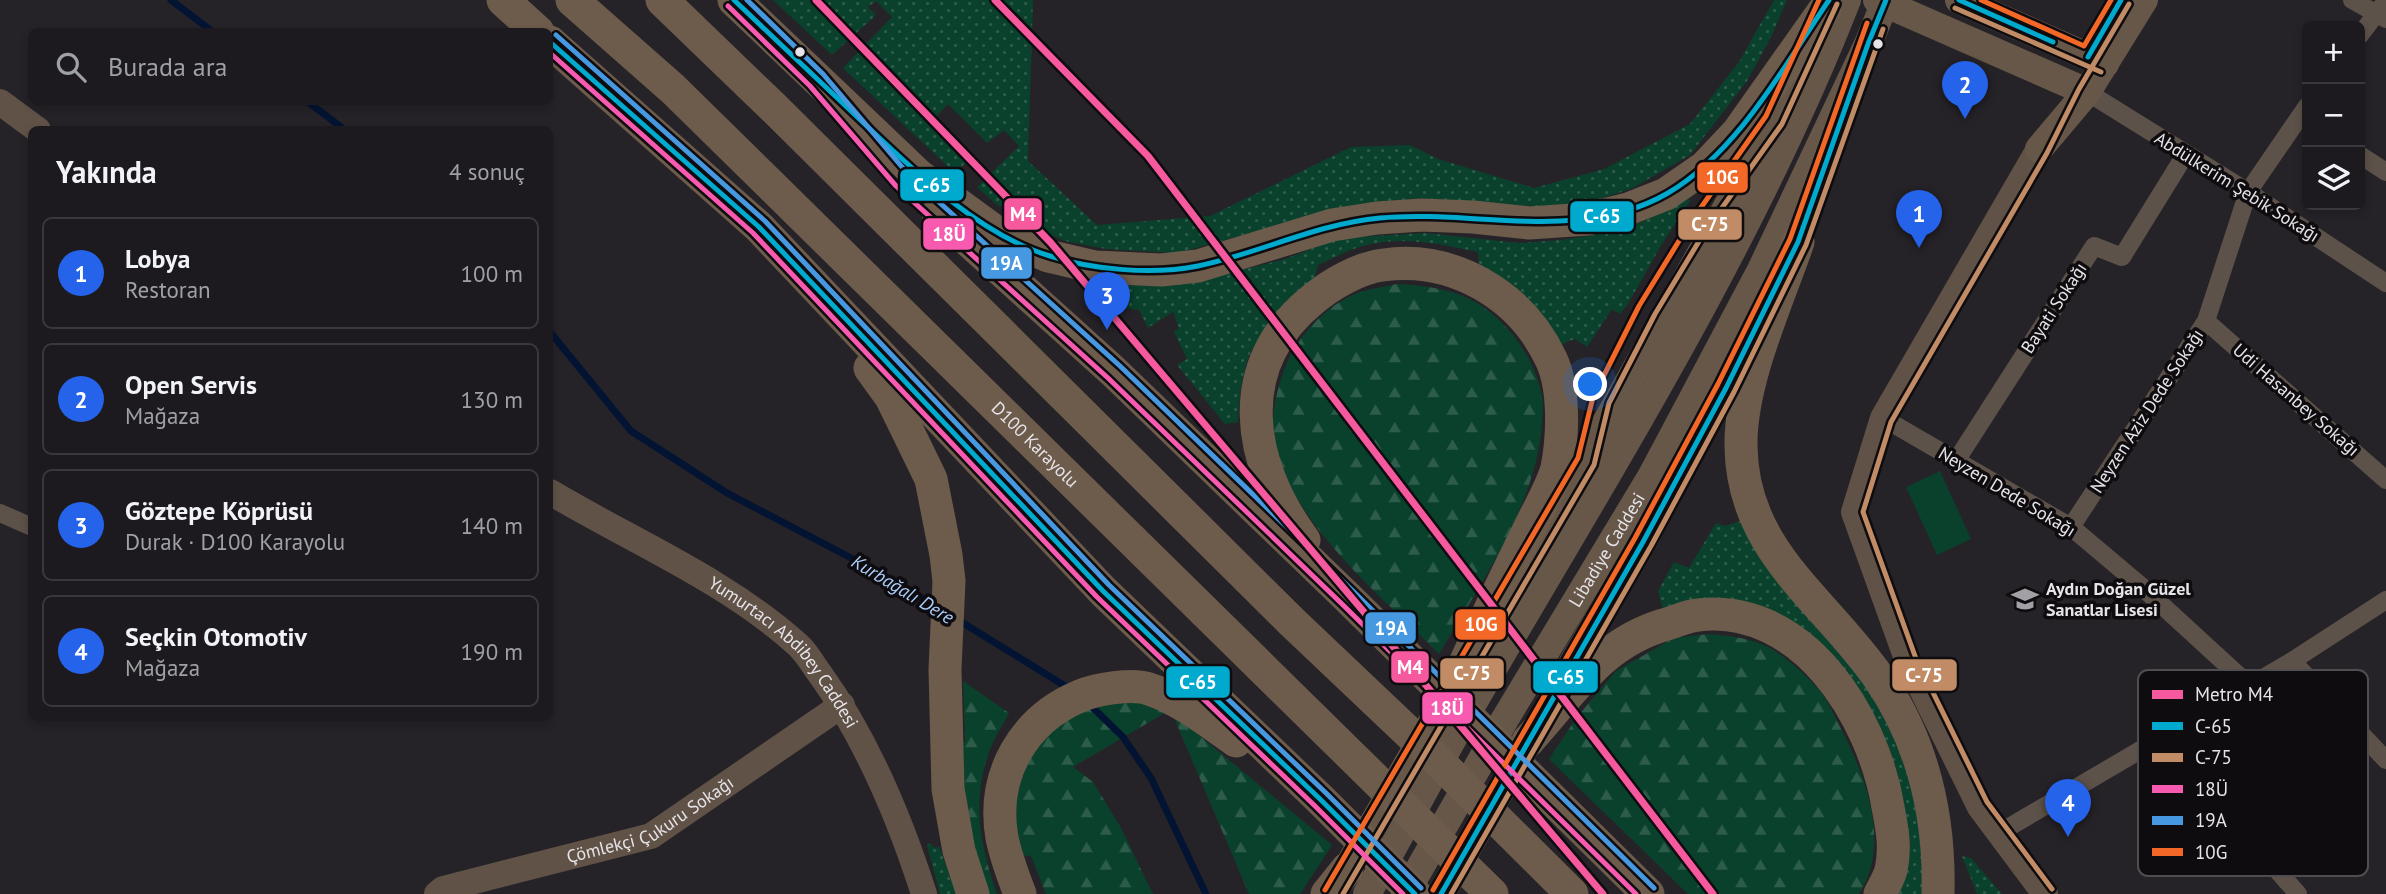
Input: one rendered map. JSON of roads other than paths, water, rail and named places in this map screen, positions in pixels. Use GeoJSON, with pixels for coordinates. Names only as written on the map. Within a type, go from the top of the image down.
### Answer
{"type":"FeatureCollection","features":[{"type":"Feature","properties":{"kind":"highway"},"geometry":{"type":"LineString","coordinates":[[503,0],[534,28]]}},
{"type":"Feature","properties":{"kind":"highway"},"geometry":{"type":"LineString","coordinates":[[662,0],[1292,622],[1427,750],[1572,894]]}},
{"type":"Feature","properties":{"kind":"highway"},"geometry":{"type":"LineString","coordinates":[[734,0],[918,175],[996,232],[1048,256],[1095,267],[1161,270],[1198,266],[1332,225],[1377,218],[1460,216],[1529,223],[1588,219],[1628,209],[1666,194],[1705,167],[1738,132],[1834,3]]}},
{"type":"Feature","properties":{"kind":"highway"},"geometry":{"type":"LineString","coordinates":[[580,9],[633,78],[759,227],[1103,591],[1415,894]]}},
{"type":"Feature","properties":{"kind":"highway","name":"D100 Karayolu"},"geometry":{"type":"LineString","coordinates":[[580,9],[683,99],[1493,894]]}},
{"type":"Feature","properties":{"kind":"highway"},"geometry":{"type":"LineString","coordinates":[[553,45],[759,227]]}},
{"type":"Feature","properties":{"kind":"highway"},"geometry":{"type":"LineString","coordinates":[[817,80],[902,180],[1114,372],[1647,891]]}},
{"type":"Feature","properties":{"kind":"highway"},"geometry":{"type":"LineString","coordinates":[[1798,242],[1754,369],[1742,418],[1743,478],[1748,502],[1776,555],[1879,678],[1910,731],[1930,791],[1938,846],[1938,894]]}},
{"type":"Feature","properties":{"kind":"highway"},"geometry":{"type":"LineString","coordinates":[[1348,598],[1291,522],[1263,465],[1256,427],[1256,397],[1262,369],[1276,340],[1297,312],[1321,293],[1347,278],[1381,265],[1413,263],[1446,268],[1480,281],[1513,305],[1536,332],[1552,360],[1560,387],[1561,421],[1556,470],[1469,683]]}},
{"type":"Feature","properties":{"kind":"highway"},"geometry":{"type":"LineString","coordinates":[[797,266],[891,397],[931,479],[949,581],[945,668],[948,789],[960,851],[973,894]]}},
{"type":"Feature","properties":{"kind":"highway"},"geometry":{"type":"LineString","coordinates":[[1528,741],[1598,661],[1627,639],[1696,615],[1728,615],[1755,621],[1781,633],[1814,658],[1834,681],[1858,718],[1885,787],[1894,840],[1891,870],[1880,894]]}},
{"type":"Feature","properties":{"kind":"highway"},"geometry":{"type":"LineString","coordinates":[[1020,894],[1002,838],[1000,805],[1007,774],[1017,747],[1035,724],[1059,705],[1089,692],[1112,688],[1147,688],[1193,711],[1321,800]]}},
{"type":"Feature","properties":{"kind":"main road"},"geometry":{"type":"LineString","coordinates":[[1877,0],[2079,89]]}},
{"type":"Feature","properties":{"kind":"main road","name":"Libadiye Caddesi"},"geometry":{"type":"LineString","coordinates":[[1405,894],[1505,719],[1651,477],[1761,270],[1868,44],[1885,0]]}},
{"type":"Feature","properties":{"kind":"main road"},"geometry":{"type":"LineString","coordinates":[[1959,0],[2096,60]]}},
{"type":"Feature","properties":{"kind":"main road"},"geometry":{"type":"LineString","coordinates":[[2039,149],[2096,60],[2121,0]]}},
{"type":"Feature","properties":{"kind":"main road"},"geometry":{"type":"LineString","coordinates":[[2096,60],[2144,0]]}},
{"type":"Feature","properties":{"kind":"main road"},"geometry":{"type":"LineString","coordinates":[[1348,888],[1469,683],[1586,461],[1742,180],[1834,3]]}},
{"type":"Feature","properties":{"kind":"main road"},"geometry":{"type":"LineString","coordinates":[[1441,894],[1650,530],[1726,388],[1798,242],[1868,44]]}},
{"type":"Feature","properties":{"kind":"street"},"geometry":{"type":"LineString","coordinates":[[2352,0],[2383,11],[2365,30]]}},
{"type":"Feature","properties":{"kind":"street","name":"Abdülkerim Şebik Sokağı"},"geometry":{"type":"LineString","coordinates":[[2079,89],[2248,192],[2386,283]]}},
{"type":"Feature","properties":{"kind":"street"},"geometry":{"type":"LineString","coordinates":[[0,102],[33,126]]}},
{"type":"Feature","properties":{"kind":"street","name":"Neyzen Aziz Dede Sokağı"},"geometry":{"type":"LineString","coordinates":[[2071,527],[2206,321],[2248,192],[2302,116]]}},
{"type":"Feature","properties":{"kind":"street"},"geometry":{"type":"LineString","coordinates":[[2039,149],[1883,418],[1854,512],[1907,659],[1980,807],[2045,894]]}},
{"type":"Feature","properties":{"kind":"street","name":"Bayati Sokağı"},"geometry":{"type":"LineString","coordinates":[[1956,461],[2094,246],[2122,257],[2185,155]]}},
{"type":"Feature","properties":{"kind":"street"},"geometry":{"type":"LineString","coordinates":[[2365,158],[2386,173]]}},
{"type":"Feature","properties":{"kind":"street","name":"Udi Hasanbey Sokağı"},"geometry":{"type":"LineString","coordinates":[[2206,321],[2386,480]]}},
{"type":"Feature","properties":{"kind":"street","name":"Neyzen Dede Sokağı"},"geometry":{"type":"LineString","coordinates":[[1883,418],[2071,527],[2141,586],[2233,670]]}},
{"type":"Feature","properties":{"kind":"street","name":"Yumurtacı Abdibey Caddesi"},"geometry":{"type":"LineString","coordinates":[[553,494],[714,585],[763,617],[800,647],[842,705],[905,833],[924,894]]}},
{"type":"Feature","properties":{"kind":"street"},"geometry":{"type":"LineString","coordinates":[[0,513],[28,525]]}},
{"type":"Feature","properties":{"kind":"street"},"geometry":{"type":"LineString","coordinates":[[2277,670],[2386,600]]}},
{"type":"Feature","properties":{"kind":"street"},"geometry":{"type":"LineString","coordinates":[[2292,661],[2301,670]]}},
{"type":"Feature","properties":{"kind":"street","name":"Çömlekçi Çukuru Sokağı"},"geometry":{"type":"LineString","coordinates":[[437,894],[443,889],[651,836],[842,705]]}},
{"type":"Feature","properties":{"kind":"street"},"geometry":{"type":"LineString","coordinates":[[2368,741],[2386,760]]}},
{"type":"Feature","properties":{"kind":"street"},"geometry":{"type":"LineString","coordinates":[[1999,833],[2138,751]]}},
{"type":"Feature","properties":{"kind":"street"},"geometry":{"type":"LineString","coordinates":[[2282,876],[2298,894]]}},
{"type":"Feature","properties":{"kind":"waterway","name":"Kurbağalı Dere"},"geometry":{"type":"LineString","coordinates":[[171,0],[208,28]]}},
{"type":"Feature","properties":{"kind":"waterway","name":"Kurbağalı Dere"},"geometry":{"type":"LineString","coordinates":[[312,105],[340,126]]}},
{"type":"Feature","properties":{"kind":"waterway","name":"Kurbağalı Dere"},"geometry":{"type":"LineString","coordinates":[[553,336],[631,431],[727,493],[876,571],[939,608]]}},
{"type":"Feature","properties":{"kind":"waterway","name":"Kurbağalı Dere"},"geometry":{"type":"LineString","coordinates":[[955,618],[1070,689]]}},
{"type":"Feature","properties":{"kind":"waterway","name":"Kurbağalı Dere"},"geometry":{"type":"LineString","coordinates":[[1088,703],[1123,737],[1151,778],[1206,894]]}},
{"type":"Feature","properties":{"kind":"metro line","name":"M4"},"geometry":{"type":"LineString","coordinates":[[816,0],[1051,243],[1603,894]]}},
{"type":"Feature","properties":{"kind":"metro line","name":"M4"},"geometry":{"type":"LineString","coordinates":[[995,0],[1148,156],[1713,894]]}},
{"type":"Feature","properties":{"kind":"place","name":"Open Servis"},"geometry":{"type":"Point","coordinates":[1965,119]}},
{"type":"Feature","properties":{"kind":"place","name":"Lobya"},"geometry":{"type":"Point","coordinates":[1919,248]}},
{"type":"Feature","properties":{"kind":"place","name":"Göztepe Köprüsü"},"geometry":{"type":"Point","coordinates":[1107,330]}},
{"type":"Feature","properties":{"kind":"place","name":"Aydın Doğan Güzel Sanatlar Lisesi"},"geometry":{"type":"Point","coordinates":[2025,599]}},
{"type":"Feature","properties":{"kind":"place","name":"Seçkin Otomotiv"},"geometry":{"type":"Point","coordinates":[2068,837]}}]}
